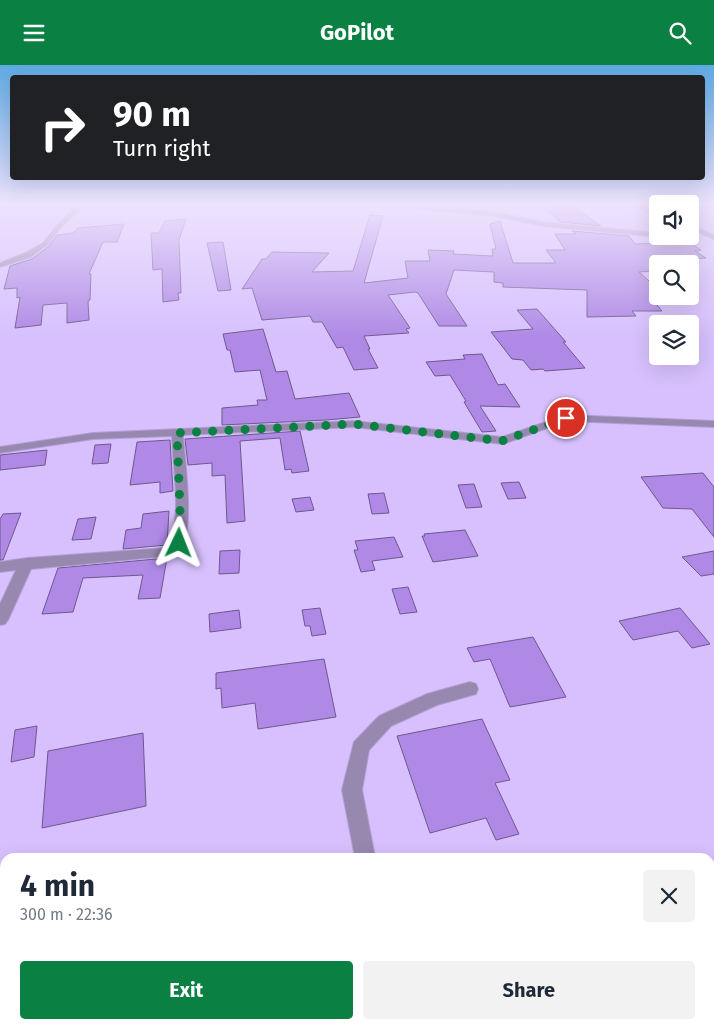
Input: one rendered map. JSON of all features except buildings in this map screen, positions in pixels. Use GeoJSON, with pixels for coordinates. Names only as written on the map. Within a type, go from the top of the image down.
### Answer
{"type":"FeatureCollection","features":[{"type":"Feature","properties":{"kind":"street"},"geometry":{"type":"LineString","coordinates":[[0,265],[28,255],[37,249]]}},
{"type":"Feature","properties":{"kind":"street"},"geometry":{"type":"LineString","coordinates":[[0,450],[93,436],[354,424],[502,441],[566,418],[714,424]]}},
{"type":"Feature","properties":{"kind":"street"},"geometry":{"type":"LineString","coordinates":[[0,567],[27,563],[167,552],[175,549],[179,543],[180,509],[177,433]]}},
{"type":"Feature","properties":{"kind":"street"},"geometry":{"type":"LineString","coordinates":[[0,620],[27,563]]}},
{"type":"Feature","properties":{"kind":"street"},"geometry":{"type":"LineString","coordinates":[[364,853],[352,791],[360,747],[385,721],[433,699],[470,689]]}},
{"type":"Feature","properties":{"kind":"route"},"geometry":{"type":"LineString","coordinates":[[179,543],[180,509],[177,433],[354,424],[502,441],[566,418]]}}]}
